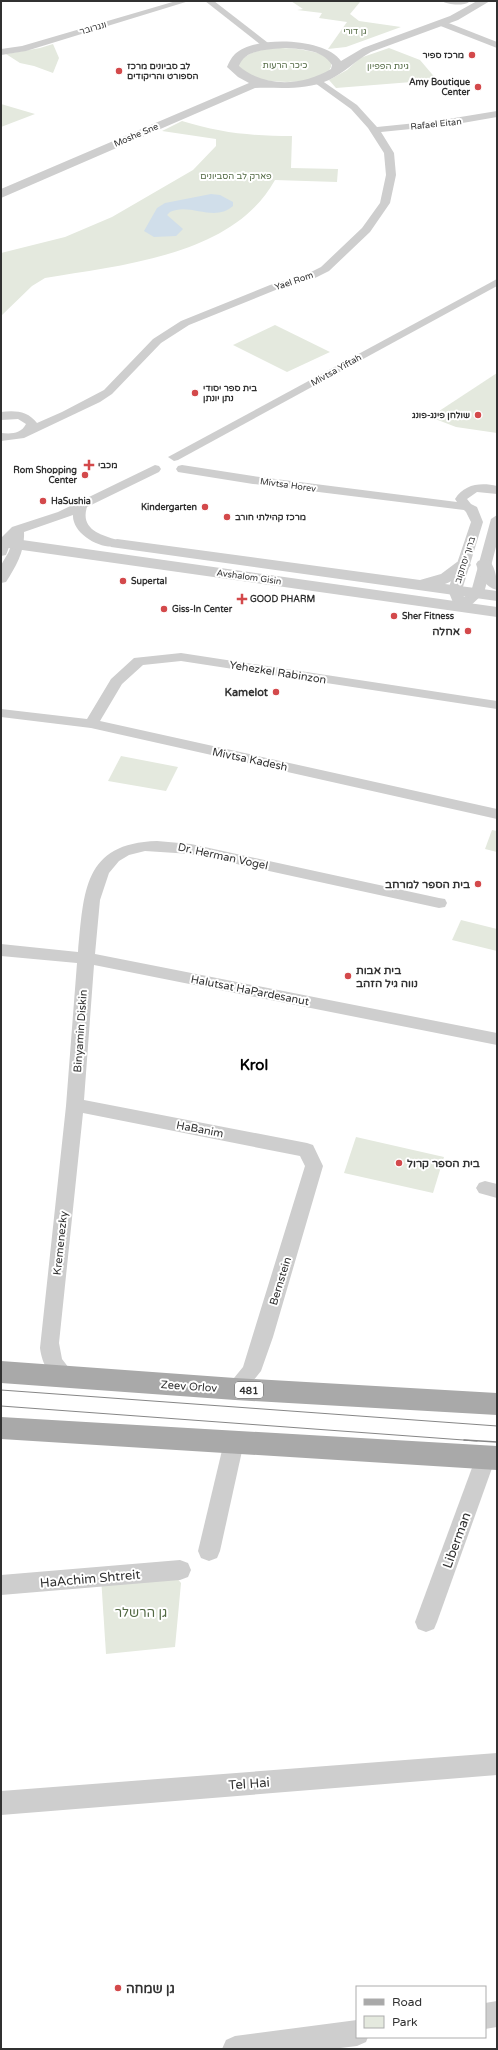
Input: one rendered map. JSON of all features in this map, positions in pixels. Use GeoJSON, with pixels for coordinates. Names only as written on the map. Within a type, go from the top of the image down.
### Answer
{"type":"FeatureCollection","features":[{"type":"Feature","properties":{"kind":"main road","name":"Zeev Orlov"},"geometry":{"type":"LineString","coordinates":[[1,1372],[235,1389],[497,1404]]}},
{"type":"Feature","properties":{"kind":"main road"},"geometry":{"type":"LineString","coordinates":[[1,1428],[492,1458]]}},
{"type":"Feature","properties":{"kind":"street","name":"ונגרובר"},"geometry":{"type":"LineString","coordinates":[[1,52],[23,49],[185,1]]}},
{"type":"Feature","properties":{"kind":"street"},"geometry":{"type":"LineString","coordinates":[[209,1],[268,46]]}},
{"type":"Feature","properties":{"kind":"street"},"geometry":{"type":"LineString","coordinates":[[443,4],[466,1]]}},
{"type":"Feature","properties":{"kind":"street"},"geometry":{"type":"LineString","coordinates":[[360,42],[425,19],[466,1]]}},
{"type":"Feature","properties":{"kind":"street"},"geometry":{"type":"LineString","coordinates":[[340,47],[312,48],[298,46],[268,46],[241,54],[234,61],[233,67],[237,77],[272,84],[298,84],[318,81],[336,71],[355,56],[367,50],[441,23],[485,1]]}},
{"type":"Feature","properties":{"kind":"street"},"geometry":{"type":"LineString","coordinates":[[441,23],[497,45]]}},
{"type":"Feature","properties":{"kind":"street"},"geometry":{"type":"LineString","coordinates":[[312,48],[329,54],[336,60],[338,65],[336,71]]}},
{"type":"Feature","properties":{"kind":"street","name":"Yael Rom"},"geometry":{"type":"LineString","coordinates":[[1,437],[16,436],[82,408],[108,392],[157,341],[186,323],[210,312],[274,287],[310,277],[324,269],[366,230],[384,203],[391,175],[389,153],[374,130],[354,106],[318,81]]}},
{"type":"Feature","properties":{"kind":"street","name":"Moshe Sne"},"geometry":{"type":"LineString","coordinates":[[1,194],[253,85],[272,84]]}},
{"type":"Feature","properties":{"kind":"street","name":"Moshe Sne"},"geometry":{"type":"LineString","coordinates":[[1,184],[115,131],[174,106]]}},
{"type":"Feature","properties":{"kind":"street","name":"Rafael Eitan"},"geometry":{"type":"LineString","coordinates":[[374,130],[471,120],[497,114]]}},
{"type":"Feature","properties":{"kind":"street","name":"Mivtsa Yiftah"},"geometry":{"type":"LineString","coordinates":[[155,469],[154,463],[157,460],[174,457],[497,282]]}},
{"type":"Feature","properties":{"kind":"street","name":"Yael Rom"},"geometry":{"type":"LineString","coordinates":[[1,416],[14,415],[26,418],[62,414],[82,408]]}},
{"type":"Feature","properties":{"kind":"street"},"geometry":{"type":"LineString","coordinates":[[26,418],[32,424],[30,430]]}},
{"type":"Feature","properties":{"kind":"street"},"geometry":{"type":"LineString","coordinates":[[174,457],[182,460],[185,464],[182,469]]}},
{"type":"Feature","properties":{"kind":"street"},"geometry":{"type":"LineString","coordinates":[[1,573],[11,561],[7,540],[155,469]]}},
{"type":"Feature","properties":{"kind":"street","name":"Mivtsa Horev"},"geometry":{"type":"LineString","coordinates":[[155,469],[168,473],[182,469],[334,491],[393,496],[470,508],[488,513],[497,511]]}},
{"type":"Feature","properties":{"kind":"street","name":"Mivtsa Horev"},"geometry":{"type":"LineString","coordinates":[[393,496],[466,492],[479,488],[497,490]]}},
{"type":"Feature","properties":{"kind":"street","name":"ברוך יסחקוב"},"geometry":{"type":"LineString","coordinates":[[466,492],[462,499],[470,508],[477,522],[455,590],[460,607],[477,593],[497,519]]}},
{"type":"Feature","properties":{"kind":"street"},"geometry":{"type":"LineString","coordinates":[[82,504],[78,517],[79,524],[89,534],[112,543]]}},
{"type":"Feature","properties":{"kind":"street","name":"Avshalom Gisin"},"geometry":{"type":"LineString","coordinates":[[7,540],[112,543],[497,596]]}},
{"type":"Feature","properties":{"kind":"street","name":"Avshalom Gisin"},"geometry":{"type":"LineString","coordinates":[[7,540],[497,612]]}},
{"type":"Feature","properties":{"kind":"street"},"geometry":{"type":"LineString","coordinates":[[484,564],[490,579],[497,585]]}},
{"type":"Feature","properties":{"kind":"street"},"geometry":{"type":"LineString","coordinates":[[416,584],[435,583],[451,577],[463,565]]}},
{"type":"Feature","properties":{"kind":"street","name":"Yehezkel Rabinzon"},"geometry":{"type":"LineString","coordinates":[[91,724],[116,682],[139,661],[181,657],[497,705]]}},
{"type":"Feature","properties":{"kind":"street","name":"Mivtsa Kadesh"},"geometry":{"type":"LineString","coordinates":[[1,713],[91,724],[497,814]]}},
{"type":"Feature","properties":{"kind":"street","name":"Dr. Herman Vogel"},"geometry":{"type":"LineString","coordinates":[[86,958],[92,902],[98,878],[106,864],[120,853],[138,847],[163,845],[191,848],[439,904]]}},
{"type":"Feature","properties":{"kind":"street","name":"Halutsat HaPardesanut"},"geometry":{"type":"LineString","coordinates":[[1,950],[86,958],[497,1039]]}},
{"type":"Feature","properties":{"kind":"street","name":"Binyamin Diskin"},"geometry":{"type":"LineString","coordinates":[[75,1105],[86,958]]}},
{"type":"Feature","properties":{"kind":"street","name":"HaBanim"},"geometry":{"type":"LineString","coordinates":[[75,1105],[307,1150],[314,1166]]}},
{"type":"Feature","properties":{"kind":"street","name":"Kremenezky"},"geometry":{"type":"LineString","coordinates":[[64,1376],[56,1369],[50,1358],[49,1343],[75,1105]]}},
{"type":"Feature","properties":{"kind":"street","name":"Bernstein"},"geometry":{"type":"LineString","coordinates":[[235,1389],[250,1371],[263,1337],[314,1166]]}},
{"type":"Feature","properties":{"kind":"street"},"geometry":{"type":"LineString","coordinates":[[210,1551],[234,1442]]}},
{"type":"Feature","properties":{"kind":"street","name":"Liberman"},"geometry":{"type":"LineString","coordinates":[[426,1622],[492,1458]]}},
{"type":"Feature","properties":{"kind":"street","name":"HaAchim Shtreit"},"geometry":{"type":"LineString","coordinates":[[1,1585],[180,1570]]}},
{"type":"Feature","properties":{"kind":"street","name":"Tel Hai"},"geometry":{"type":"LineString","coordinates":[[1,1803],[497,1764]]}},
{"type":"Feature","properties":{"kind":"street"},"geometry":{"type":"LineString","coordinates":[[486,2016],[497,2014]]}},
{"type":"Feature","properties":{"kind":"street"},"geometry":{"type":"LineString","coordinates":[[235,2049],[356,2033]]}},
{"type":"Feature","properties":{"kind":"green space","name":"גן דורי"},"geometry":{"type":"Polygon","coordinates":[[[291,1],[359,1],[360,2],[350,14],[359,21],[401,27],[346,47],[328,49],[347,22],[319,18],[322,13],[297,10],[303,9],[291,1]]]}},
{"type":"Feature","properties":{"kind":"green space"},"geometry":{"type":"Polygon","coordinates":[[[53,44],[59,58],[53,73],[20,63],[6,54],[40,48],[53,44]]]}},
{"type":"Feature","properties":{"kind":"green space","name":"כיכר הרעות"},"geometry":{"type":"Polygon","coordinates":[[[281,48],[303,50],[321,54],[328,58],[331,63],[330,69],[325,74],[306,81],[282,82],[254,78],[239,67],[240,61],[249,54],[281,48]]]}},
{"type":"Feature","properties":{"kind":"green space","name":"גינת הפפיון"},"geometry":{"type":"Polygon","coordinates":[[[389,48],[420,60],[437,80],[336,88],[329,80],[347,70],[360,58],[389,48]]]}},
{"type":"Feature","properties":{"kind":"green space"},"geometry":{"type":"Polygon","coordinates":[[[1,104],[35,114],[1,127],[1,104]]]}},
{"type":"Feature","properties":{"kind":"green space","name":"פארק לב הסביונים"},"geometry":{"type":"Polygon","coordinates":[[[182,121],[237,133],[292,136],[291,168],[338,169],[337,182],[275,180],[256,205],[232,226],[204,241],[173,253],[140,261],[45,278],[32,286],[1,316],[1,253],[65,237],[112,217],[193,170],[216,146],[216,139],[162,131],[182,121]]]}},
{"type":"Feature","properties":{"kind":"green space"},"geometry":{"type":"Polygon","coordinates":[[[275,325],[330,352],[287,372],[233,345],[275,325]]]}},
{"type":"Feature","properties":{"kind":"green space"},"geometry":{"type":"Polygon","coordinates":[[[497,373],[497,433],[456,427],[430,417],[497,373]]]}},
{"type":"Feature","properties":{"kind":"green space"},"geometry":{"type":"Polygon","coordinates":[[[121,756],[178,767],[166,791],[108,781],[121,756]]]}},
{"type":"Feature","properties":{"kind":"green space"},"geometry":{"type":"Polygon","coordinates":[[[492,830],[497,831],[497,852],[485,849],[492,830]]]}},
{"type":"Feature","properties":{"kind":"green space"},"geometry":{"type":"Polygon","coordinates":[[[461,920],[497,929],[497,951],[452,940],[461,920]]]}},
{"type":"Feature","properties":{"kind":"green space"},"geometry":{"type":"Polygon","coordinates":[[[356,1137],[444,1157],[433,1193],[344,1173],[356,1137]]]}},
{"type":"Feature","properties":{"kind":"green space","name":"גן הרשלר"},"geometry":{"type":"Polygon","coordinates":[[[171,1571],[181,1583],[175,1647],[106,1654],[101,1577],[171,1571]]]}},
{"type":"Feature","properties":{"kind":"shaded area"},"geometry":{"type":"Polygon","coordinates":[[[211,194],[220,195],[233,202],[233,206],[226,211],[218,213],[186,209],[170,212],[167,215],[183,229],[176,236],[154,237],[144,231],[157,208],[165,203],[211,194]]]}},
{"type":"Feature","properties":{"kind":"tram line"},"geometry":{"type":"LineString","coordinates":[[1,1390],[497,1426]]}},
{"type":"Feature","properties":{"kind":"tram line"},"geometry":{"type":"LineString","coordinates":[[1,1406],[477,1441]]}},
{"type":"Feature","properties":{"kind":"tram line"},"geometry":{"type":"LineString","coordinates":[[464,1440],[497,1442]]}},
{"type":"Feature","properties":{"kind":"place","name":"מרכז ספיר"},"geometry":{"type":"Point","coordinates":[472,55]}},
{"type":"Feature","properties":{"kind":"place","name":"לב סביונים מרכז הספורט והריקודים"},"geometry":{"type":"Point","coordinates":[119,71]}},
{"type":"Feature","properties":{"kind":"place","name":"Amy Boutique Center"},"geometry":{"type":"Point","coordinates":[478,87]}},
{"type":"Feature","properties":{"kind":"place","name":"בית ספר יסודי נתן יונתן"},"geometry":{"type":"Point","coordinates":[195,393]}},
{"type":"Feature","properties":{"kind":"place","name":"שולחן פינג-פונג"},"geometry":{"type":"Point","coordinates":[478,415]}},
{"type":"Feature","properties":{"kind":"place","name":"מכבי"},"geometry":{"type":"Point","coordinates":[89,465]}},
{"type":"Feature","properties":{"kind":"place","name":"Rom Shopping Center"},"geometry":{"type":"Point","coordinates":[85,475]}},
{"type":"Feature","properties":{"kind":"place","name":"HaSushia"},"geometry":{"type":"Point","coordinates":[43,501]}},
{"type":"Feature","properties":{"kind":"place","name":"Kindergarten"},"geometry":{"type":"Point","coordinates":[205,507]}},
{"type":"Feature","properties":{"kind":"place","name":"מרכז קהילתי חורב"},"geometry":{"type":"Point","coordinates":[227,517]}},
{"type":"Feature","properties":{"kind":"place","name":"Supertal"},"geometry":{"type":"Point","coordinates":[123,581]}},
{"type":"Feature","properties":{"kind":"place","name":"GOOD PHARM"},"geometry":{"type":"Point","coordinates":[242,599]}},
{"type":"Feature","properties":{"kind":"place","name":"Giss-In Center"},"geometry":{"type":"Point","coordinates":[164,609]}},
{"type":"Feature","properties":{"kind":"place","name":"Sher Fitness"},"geometry":{"type":"Point","coordinates":[394,616]}},
{"type":"Feature","properties":{"kind":"place","name":"אחלה"},"geometry":{"type":"Point","coordinates":[468,631]}},
{"type":"Feature","properties":{"kind":"place","name":"Kamelot"},"geometry":{"type":"Point","coordinates":[276,692]}},
{"type":"Feature","properties":{"kind":"place","name":"בית הספר למרחב"},"geometry":{"type":"Point","coordinates":[478,884]}},
{"type":"Feature","properties":{"kind":"place","name":"בית אבות נווה גיל הזהב"},"geometry":{"type":"Point","coordinates":[348,976]}},
{"type":"Feature","properties":{"kind":"place","name":"בית הספר קרול"},"geometry":{"type":"Point","coordinates":[399,1163]}},
{"type":"Feature","properties":{"kind":"place","name":"גן שמחה"},"geometry":{"type":"Point","coordinates":[118,1988]}},
{"type":"Feature","properties":{"kind":"district","name":"Krol"},"geometry":{"type":"Point","coordinates":[254,1065]}}]}
